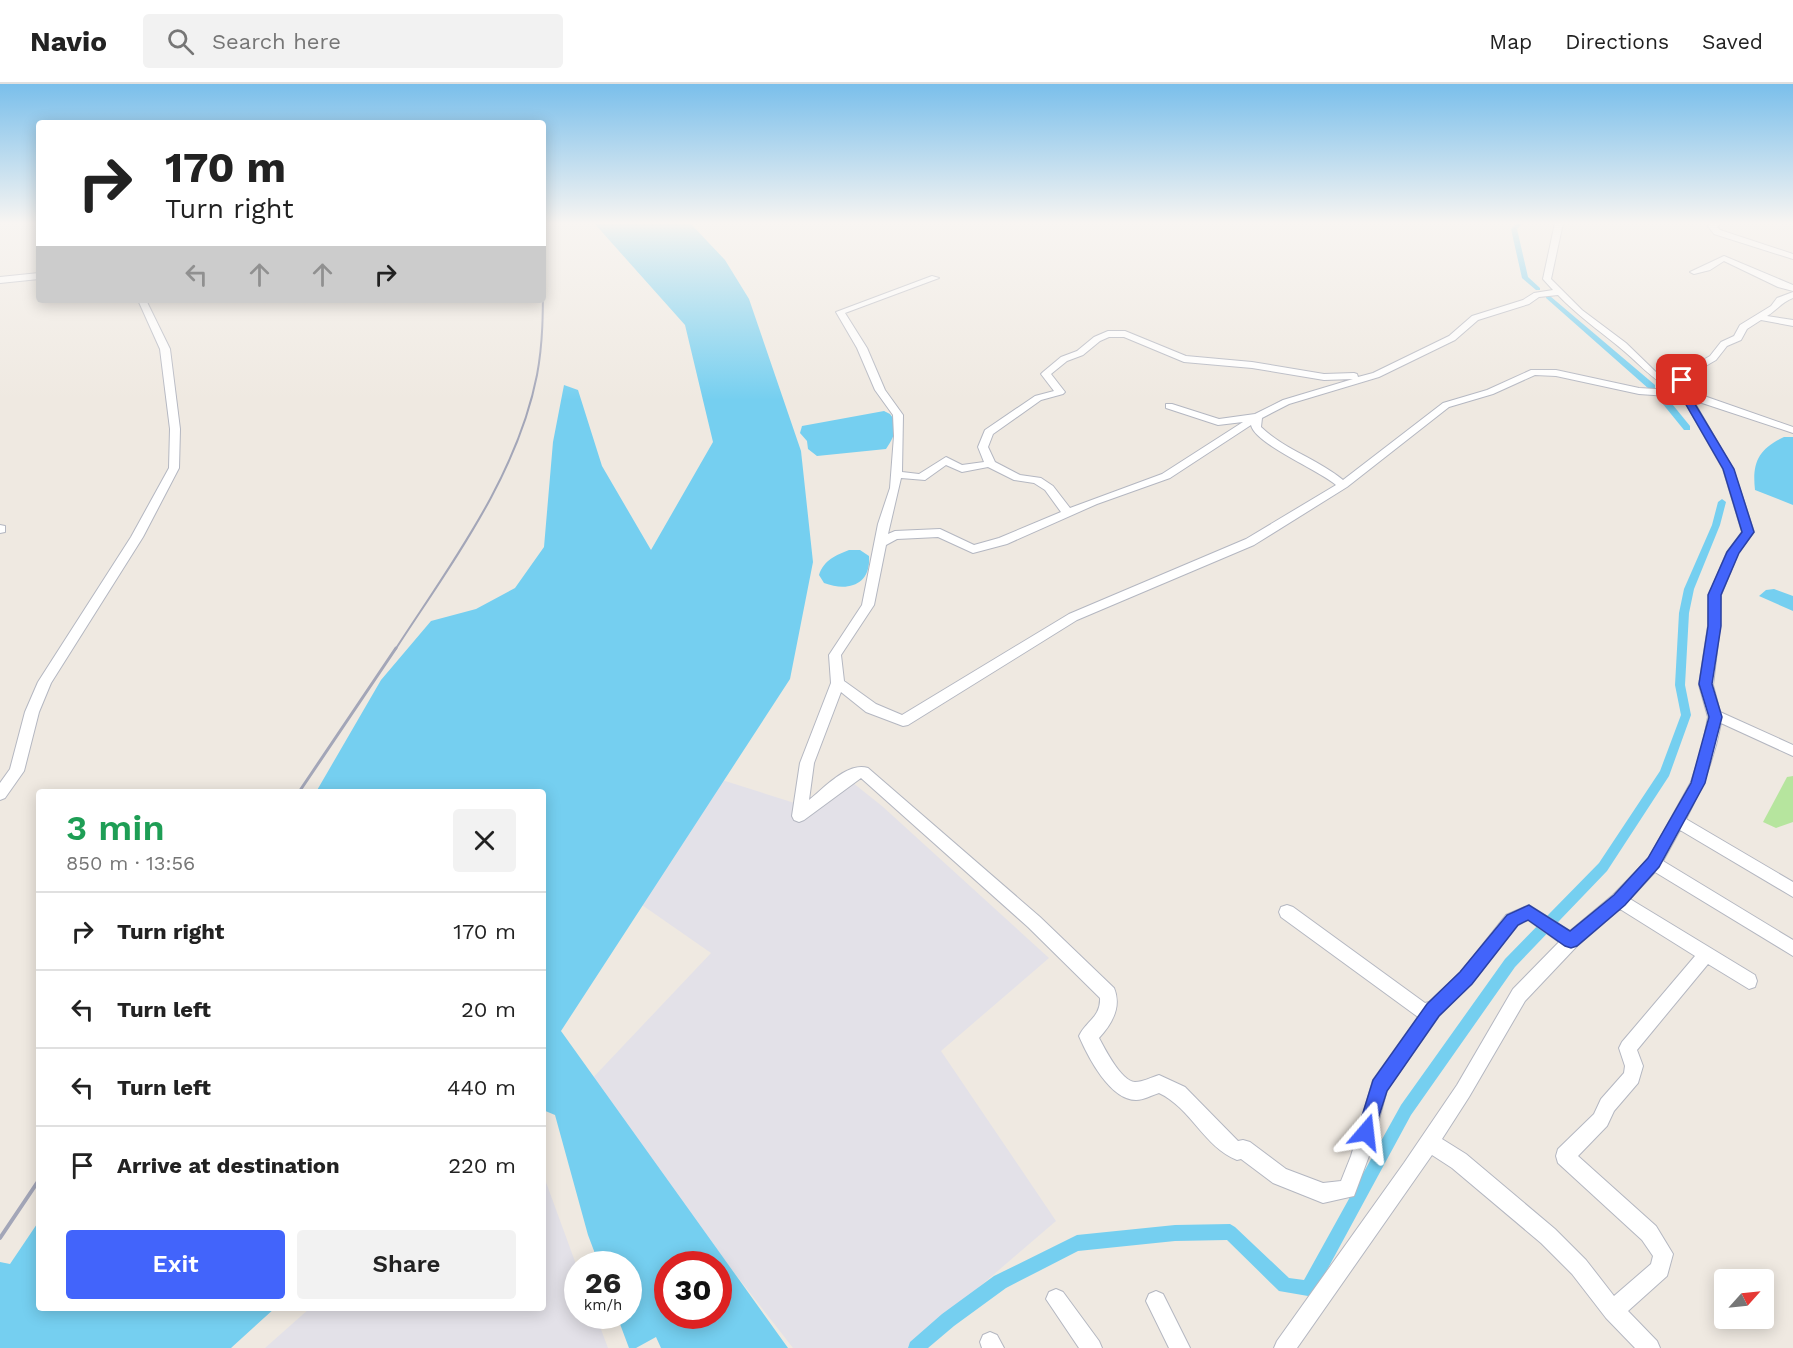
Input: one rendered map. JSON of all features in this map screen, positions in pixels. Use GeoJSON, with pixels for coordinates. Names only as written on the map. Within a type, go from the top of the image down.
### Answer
{"type":"FeatureCollection","features":[{"type":"Feature","properties":{"kind":"street"},"geometry":{"type":"LineString","coordinates":[[924,282],[840,312],[862,348],[880,390],[898,415],[895,488],[884,524],[868,605],[835,655],[838,683],[807,763],[799,816],[852,775],[863,772],[1034,922],[1108,994],[1111,1007],[1104,1021],[1088,1036],[1122,1088],[1136,1091],[1159,1084],[1179,1093],[1227,1145],[1237,1151],[1243,1149],[1255,1156],[1280,1176],[1323,1193],[1347,1189],[1360,1156],[1379,1086],[1433,1010],[1466,978],[1512,920],[1529,912],[1568,939]]}},
{"type":"Feature","properties":{"kind":"street"},"geometry":{"type":"LineString","coordinates":[[1550,282],[1579,312],[1623,345],[1656,377],[1681,393],[1793,430]]}},
{"type":"Feature","properties":{"kind":"street"},"geometry":{"type":"LineString","coordinates":[[1775,282],[1793,288]]}},
{"type":"Feature","properties":{"kind":"street"},"geometry":{"type":"LineString","coordinates":[[881,543],[895,534],[940,533],[974,549],[1003,541],[1068,513],[1166,476],[1257,417],[1286,402],[1376,375],[1452,338],[1475,318],[1526,302],[1537,295],[1560,292]]}},
{"type":"Feature","properties":{"kind":"street"},"geometry":{"type":"LineString","coordinates":[[1284,1348],[1463,1091],[1519,995],[1568,939],[1619,900],[1654,862],[1698,783],[1709,749],[1715,715],[1706,684],[1714,626],[1714,595],[1733,552],[1748,532],[1728,469],[1681,393],[1682,380],[1694,369],[1713,358],[1724,344],[1738,338],[1743,327],[1773,308],[1780,300],[1793,295]]}},
{"type":"Feature","properties":{"kind":"street"},"geometry":{"type":"LineString","coordinates":[[0,794],[17,771],[32,712],[45,682],[137,537],[174,468],[175,429],[165,349],[143,303]]}},
{"type":"Feature","properties":{"kind":"street"},"geometry":{"type":"LineString","coordinates":[[1759,317],[1793,323]]}},
{"type":"Feature","properties":{"kind":"street"},"geometry":{"type":"LineString","coordinates":[[990,464],[984,447],[989,432],[1038,398],[1060,392],[1046,374],[1064,359],[1080,353],[1097,339],[1108,334],[1125,334],[1184,359],[1252,365],[1324,377],[1376,375]]}},
{"type":"Feature","properties":{"kind":"street"},"geometry":{"type":"LineString","coordinates":[[838,683],[871,708],[903,721],[1073,617],[1250,542],[1343,486],[1446,405],[1490,392],[1534,372],[1556,374],[1639,392],[1681,393]]}},
{"type":"Feature","properties":{"kind":"street"},"geometry":{"type":"LineString","coordinates":[[1169,406],[1218,422],[1257,417]]}},
{"type":"Feature","properties":{"kind":"street"},"geometry":{"type":"LineString","coordinates":[[1257,417],[1256,428],[1268,441],[1330,472],[1343,486]]}},
{"type":"Feature","properties":{"kind":"street"},"geometry":{"type":"LineString","coordinates":[[896,474],[921,478],[946,460],[960,469],[970,468],[977,464],[990,464],[1018,478],[1036,480],[1049,488],[1068,513]]}},
{"type":"Feature","properties":{"kind":"street"},"geometry":{"type":"LineString","coordinates":[[1715,715],[1793,751]]}},
{"type":"Feature","properties":{"kind":"street"},"geometry":{"type":"LineString","coordinates":[[1677,821],[1793,890]]}},
{"type":"Feature","properties":{"kind":"street"},"geometry":{"type":"LineString","coordinates":[[1654,862],[1793,949]]}},
{"type":"Feature","properties":{"kind":"street"},"geometry":{"type":"LineString","coordinates":[[1619,900],[1749,981]]}},
{"type":"Feature","properties":{"kind":"street"},"geometry":{"type":"LineString","coordinates":[[1287,912],[1424,1011],[1433,1010]]}},
{"type":"Feature","properties":{"kind":"street"},"geometry":{"type":"LineString","coordinates":[[1613,1311],[1660,1269],[1663,1254],[1649,1233],[1620,1203],[1591,1181],[1565,1156],[1601,1120],[1607,1105],[1632,1077],[1634,1066],[1628,1047],[1675,994],[1706,954]]}},
{"type":"Feature","properties":{"kind":"street"},"geometry":{"type":"LineString","coordinates":[[1429,1142],[1459,1161],[1548,1236],[1579,1267],[1613,1311],[1650,1348]]}},
{"type":"Feature","properties":{"kind":"street"},"geometry":{"type":"LineString","coordinates":[[1056,1299],[1092,1348]]}},
{"type":"Feature","properties":{"kind":"street"},"geometry":{"type":"LineString","coordinates":[[1156,1301],[1180,1348]]}},
{"type":"Feature","properties":{"kind":"shaded area"},"geometry":{"type":"Polygon","coordinates":[[[848,779],[882,806],[1049,958],[941,1051],[1056,1221],[908,1348],[793,1348],[732,1270],[732,1251],[717,1251],[587,1084],[711,953],[642,905],[722,780],[804,806],[848,779]]]}},
{"type":"Feature","properties":{"kind":"shaded area"},"geometry":{"type":"Polygon","coordinates":[[[546,1182],[571,1251],[564,1251],[564,1329],[601,1329],[608,1348],[265,1348],[307,1311],[546,1311],[546,1182]]]}},
{"type":"Feature","properties":{"kind":"green space"},"geometry":{"type":"Polygon","coordinates":[[[1793,776],[1793,822],[1776,828],[1763,822],[1787,777],[1793,776]]]}},
{"type":"Feature","properties":{"kind":"water"},"geometry":{"type":"Polygon","coordinates":[[[647,282],[739,282],[749,299],[801,451],[813,562],[790,679],[561,1031],[719,1251],[654,1251],[654,1329],[732,1329],[732,1270],[788,1348],[661,1348],[656,1337],[636,1348],[629,1348],[622,1329],[642,1329],[642,1251],[594,1251],[555,1115],[546,1111],[546,789],[318,789],[381,680],[431,621],[476,609],[515,588],[544,547],[553,442],[564,385],[578,390],[602,466],[651,550],[713,442],[685,325],[647,282]]]}},
{"type":"Feature","properties":{"kind":"water"},"geometry":{"type":"Polygon","coordinates":[[[884,411],[890,414],[895,423],[893,436],[886,449],[817,456],[808,449],[807,441],[800,433],[802,426],[884,411]]]}},
{"type":"Feature","properties":{"kind":"water"},"geometry":{"type":"Polygon","coordinates":[[[1784,437],[1793,437],[1793,505],[1755,490],[1755,472],[1759,458],[1768,447],[1784,437]]]}},
{"type":"Feature","properties":{"kind":"water"},"geometry":{"type":"Polygon","coordinates":[[[849,550],[860,550],[869,556],[869,566],[862,580],[856,584],[841,587],[824,583],[819,575],[824,565],[835,556],[849,550]]]}},
{"type":"Feature","properties":{"kind":"water"},"geometry":{"type":"Polygon","coordinates":[[[1774,589],[1793,596],[1793,611],[1759,596],[1766,590],[1774,589]]]}},
{"type":"Feature","properties":{"kind":"water"},"geometry":{"type":"Polygon","coordinates":[[[36,1225],[36,1311],[272,1311],[231,1348],[0,1348],[0,1262],[10,1264],[36,1225]]]}},
{"type":"Feature","properties":{"kind":"waterway"},"geometry":{"type":"LineString","coordinates":[[1530,282],[1538,289]]}},
{"type":"Feature","properties":{"kind":"waterway"},"geometry":{"type":"LineString","coordinates":[[1548,297],[1652,387]]}},
{"type":"Feature","properties":{"kind":"waterway"},"geometry":{"type":"LineString","coordinates":[[1661,396],[1687,428]]}},
{"type":"Feature","properties":{"kind":"waterway"},"geometry":{"type":"LineString","coordinates":[[916,1348],[948,1320],[1000,1282],[1077,1243],[1175,1233],[1230,1232],[1285,1285],[1308,1288],[1406,1110],[1510,963],[1603,867],[1665,773],[1686,715],[1680,685],[1684,613],[1689,589],[1716,525],[1722,502]]}},
{"type":"Feature","properties":{"kind":"railway"},"geometry":{"type":"LineString","coordinates":[[395,650],[459,553],[498,484],[514,449],[537,375],[542,339],[543,303]]}},
{"type":"Feature","properties":{"kind":"railway"},"geometry":{"type":"LineString","coordinates":[[301,789],[396,648]]}},
{"type":"Feature","properties":{"kind":"railway"},"geometry":{"type":"LineString","coordinates":[[0,1238],[36,1184]]}},
{"type":"Feature","properties":{"kind":"route"},"geometry":{"type":"LineString","coordinates":[[1366,1132],[1379,1086],[1433,1010],[1466,978],[1512,920],[1529,912],[1571,941],[1619,900],[1654,862],[1698,783],[1709,749],[1715,717],[1706,684],[1714,626],[1714,595],[1733,552],[1748,532],[1728,469],[1684,394],[1678,391],[1682,380]]}}]}
